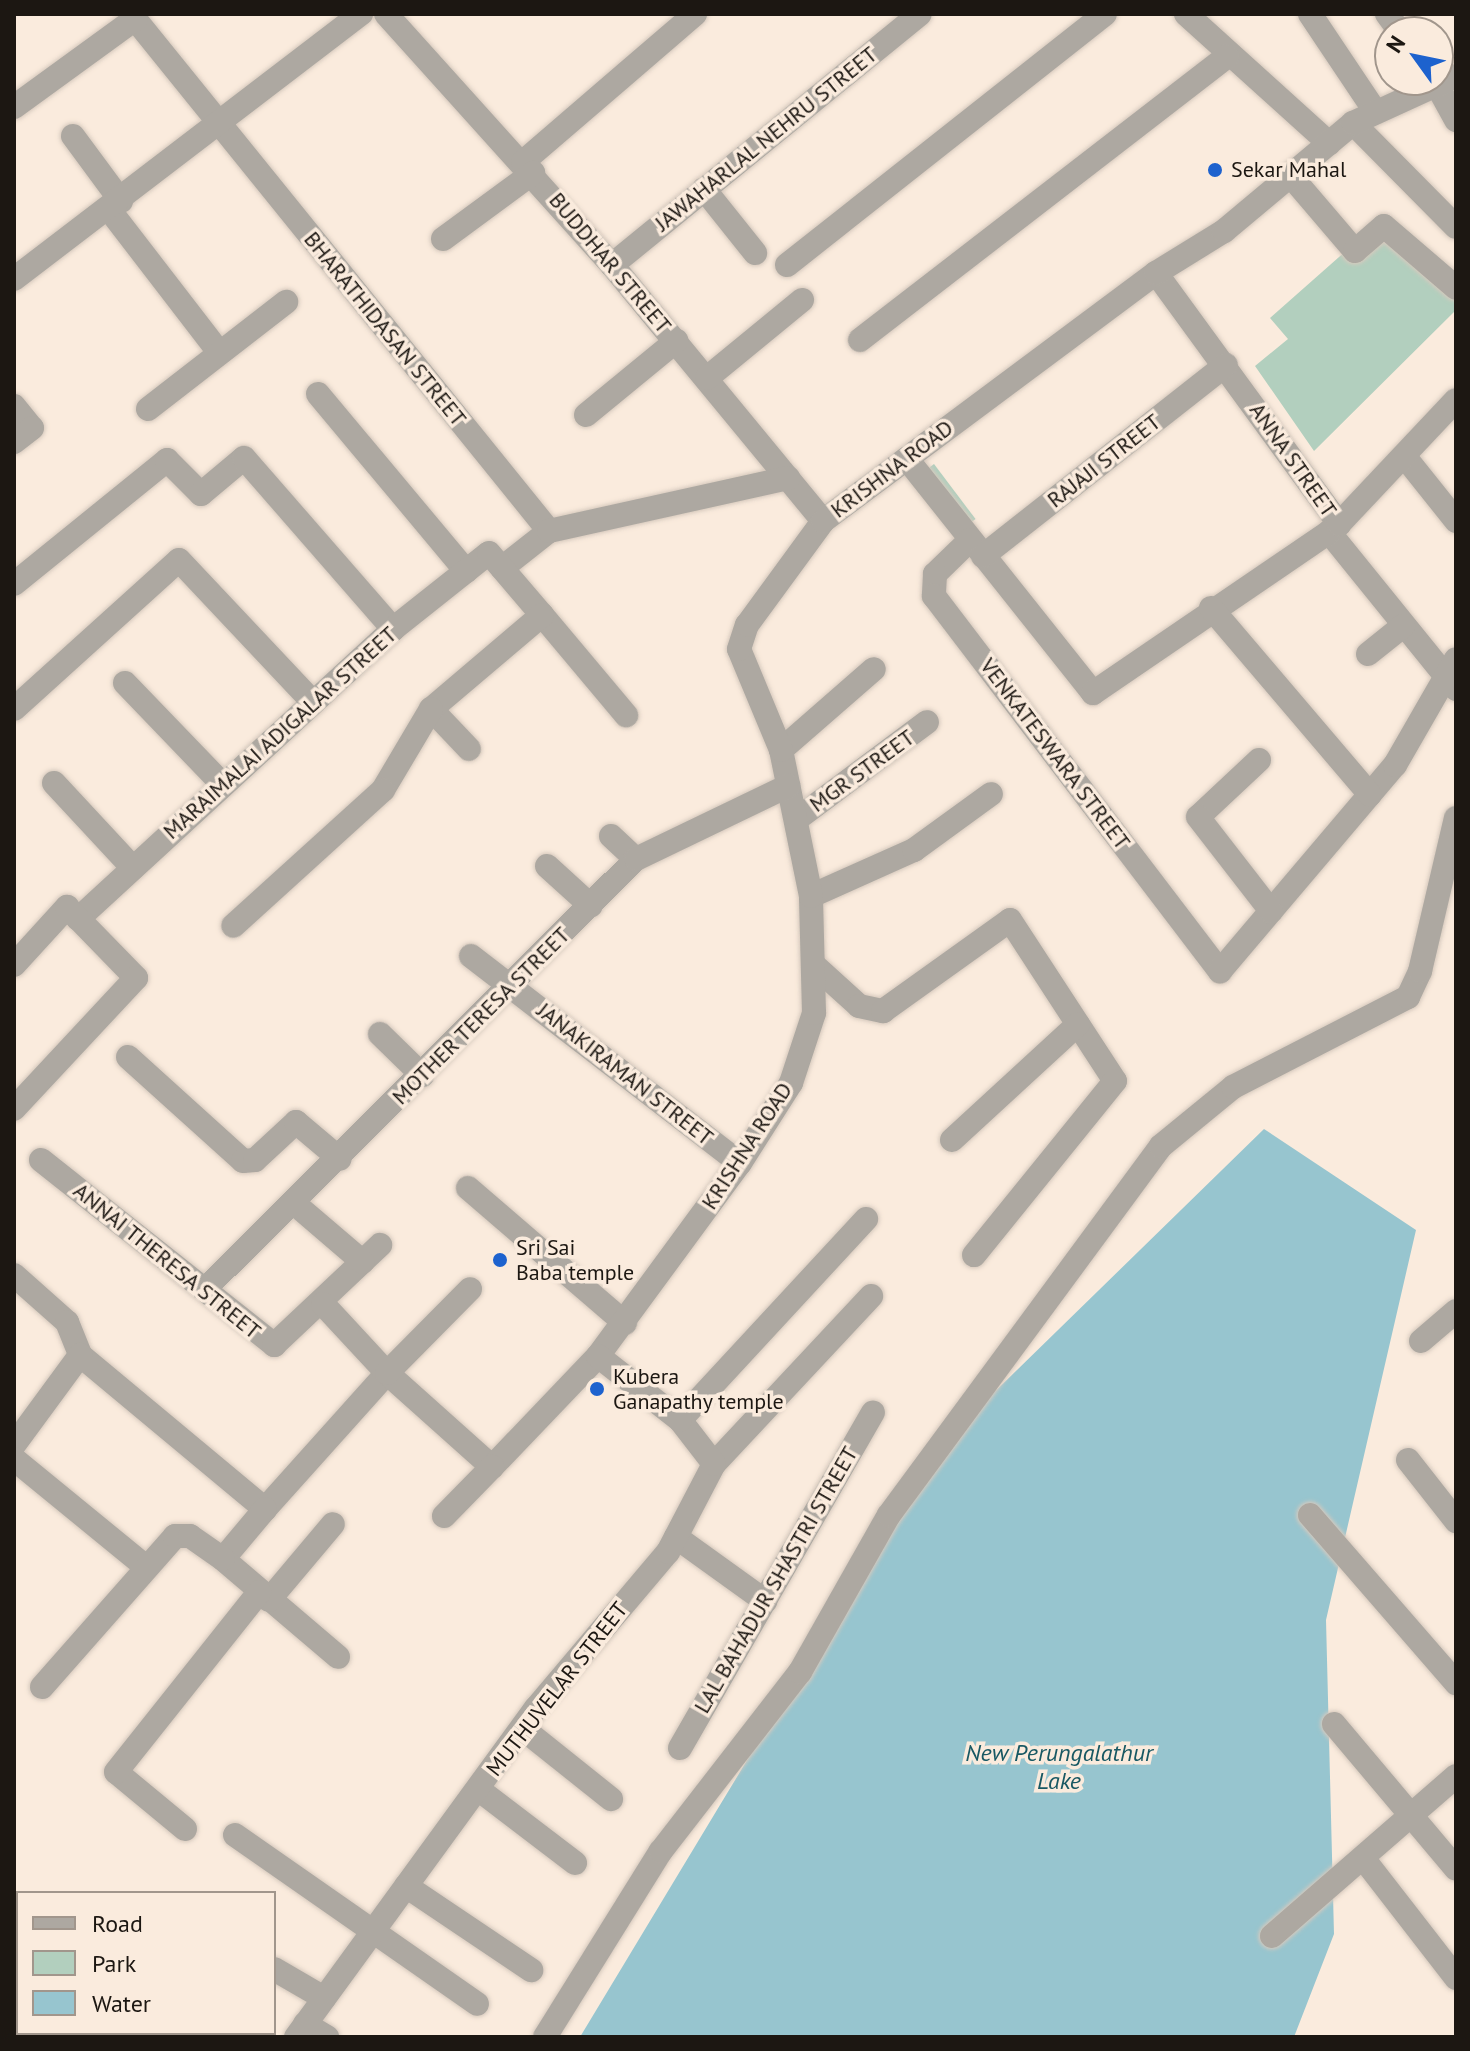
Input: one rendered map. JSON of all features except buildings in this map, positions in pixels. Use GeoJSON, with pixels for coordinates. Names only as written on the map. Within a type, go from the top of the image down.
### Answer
{"type":"FeatureCollection","features":[{"type":"Feature","properties":{"kind":"street"},"geometry":{"type":"LineString","coordinates":[[14,279],[222,127],[361,14]]}},
{"type":"Feature","properties":{"kind":"street","name":"BUDDHAR STREET"},"geometry":{"type":"LineString","coordinates":[[386,14],[528,168],[612,265],[823,521]]}},
{"type":"Feature","properties":{"kind":"street"},"geometry":{"type":"LineString","coordinates":[[443,239],[528,168],[695,14]]}},
{"type":"Feature","properties":{"kind":"street","name":"JAWAHARLAL NEHRU STREET"},"geometry":{"type":"LineString","coordinates":[[612,265],[920,14]]}},
{"type":"Feature","properties":{"kind":"street"},"geometry":{"type":"LineString","coordinates":[[787,265],[1105,14]]}},
{"type":"Feature","properties":{"kind":"street"},"geometry":{"type":"LineString","coordinates":[[1186,14],[1227,56],[1329,143]]}},
{"type":"Feature","properties":{"kind":"street"},"geometry":{"type":"LineString","coordinates":[[1310,14],[1375,111]]}},
{"type":"Feature","properties":{"kind":"street"},"geometry":{"type":"LineString","coordinates":[[14,107],[133,16]]}},
{"type":"Feature","properties":{"kind":"street","name":"BHARATHIDASAN STREET"},"geometry":{"type":"LineString","coordinates":[[133,16],[549,531]]}},
{"type":"Feature","properties":{"kind":"street"},"geometry":{"type":"LineString","coordinates":[[860,340],[1227,56]]}},
{"type":"Feature","properties":{"kind":"street","name":"KRISHNA ROAD"},"geometry":{"type":"LineString","coordinates":[[444,1516],[598,1356],[625,1323],[740,1163],[791,1083],[814,1013],[816,967],[811,896],[781,750],[742,662],[740,638],[823,521],[1156,273],[1224,231],[1353,123],[1407,96]]}},
{"type":"Feature","properties":{"kind":"street"},"geometry":{"type":"LineString","coordinates":[[1448,96],[1456,120]]}},
{"type":"Feature","properties":{"kind":"street"},"geometry":{"type":"LineString","coordinates":[[1353,123],[1456,227]]}},
{"type":"Feature","properties":{"kind":"street"},"geometry":{"type":"LineString","coordinates":[[73,136],[114,204],[218,351]]}},
{"type":"Feature","properties":{"kind":"street"},"geometry":{"type":"LineString","coordinates":[[1290,175],[1355,251],[1384,226],[1456,288]]}},
{"type":"Feature","properties":{"kind":"street"},"geometry":{"type":"LineString","coordinates":[[704,189],[755,253]]}},
{"type":"Feature","properties":{"kind":"street","name":"ANNA STREET"},"geometry":{"type":"LineString","coordinates":[[1156,273],[1226,365],[1334,528],[1450,686]]}},
{"type":"Feature","properties":{"kind":"street"},"geometry":{"type":"LineString","coordinates":[[707,378],[802,300]]}},
{"type":"Feature","properties":{"kind":"street"},"geometry":{"type":"LineString","coordinates":[[148,409],[218,351],[286,302]]}},
{"type":"Feature","properties":{"kind":"street"},"geometry":{"type":"LineString","coordinates":[[586,415],[676,341]]}},
{"type":"Feature","properties":{"kind":"street","name":"RAJAJI STREET"},"geometry":{"type":"LineString","coordinates":[[977,548],[1226,365]]}},
{"type":"Feature","properties":{"kind":"street"},"geometry":{"type":"LineString","coordinates":[[318,394],[466,571]]}},
{"type":"Feature","properties":{"kind":"street"},"geometry":{"type":"LineString","coordinates":[[907,459],[1093,693],[1211,608],[1334,528],[1405,457],[1456,400]]}},
{"type":"Feature","properties":{"kind":"street"},"geometry":{"type":"LineString","coordinates":[[14,406],[32,428],[14,442]]}},
{"type":"Feature","properties":{"kind":"street"},"geometry":{"type":"LineString","coordinates":[[1405,457],[1456,521]]}},
{"type":"Feature","properties":{"kind":"street"},"geometry":{"type":"LineString","coordinates":[[14,584],[167,460],[201,494],[244,458],[393,629]]}},
{"type":"Feature","properties":{"kind":"street"},"geometry":{"type":"LineString","coordinates":[[549,531],[788,478]]}},
{"type":"Feature","properties":{"kind":"street","name":"MARAIMALAI ADIGALAR STREET"},"geometry":{"type":"LineString","coordinates":[[78,919],[393,629],[466,571],[496,561],[549,531]]}},
{"type":"Feature","properties":{"kind":"street","name":"VENKATESWARA STREET"},"geometry":{"type":"LineString","coordinates":[[977,548],[935,574],[934,596],[1220,971],[1271,911]]}},
{"type":"Feature","properties":{"kind":"street"},"geometry":{"type":"LineString","coordinates":[[14,709],[179,560],[313,702]]}},
{"type":"Feature","properties":{"kind":"street"},"geometry":{"type":"LineString","coordinates":[[496,561],[626,715]]}},
{"type":"Feature","properties":{"kind":"street"},"geometry":{"type":"LineString","coordinates":[[1211,608],[1370,795]]}},
{"type":"Feature","properties":{"kind":"street"},"geometry":{"type":"LineString","coordinates":[[233,926],[383,790],[431,709],[542,615]]}},
{"type":"Feature","properties":{"kind":"street"},"geometry":{"type":"LineString","coordinates":[[1368,654],[1403,626]]}},
{"type":"Feature","properties":{"kind":"street"},"geometry":{"type":"LineString","coordinates":[[1259,760],[1198,817],[1271,911],[1370,795],[1450,686],[1456,659]]}},
{"type":"Feature","properties":{"kind":"street"},"geometry":{"type":"LineString","coordinates":[[781,750],[874,669]]}},
{"type":"Feature","properties":{"kind":"street"},"geometry":{"type":"LineString","coordinates":[[125,683],[223,785]]}},
{"type":"Feature","properties":{"kind":"street"},"geometry":{"type":"LineString","coordinates":[[431,709],[469,749]]}},
{"type":"Feature","properties":{"kind":"street","name":"MGR STREET"},"geometry":{"type":"LineString","coordinates":[[797,819],[927,722]]}},
{"type":"Feature","properties":{"kind":"street"},"geometry":{"type":"LineString","coordinates":[[54,783],[133,868]]}},
{"type":"Feature","properties":{"kind":"street","name":"MOTHER TERESA STREET"},"geometry":{"type":"LineString","coordinates":[[205,1289],[295,1204],[636,859],[788,786]]}},
{"type":"Feature","properties":{"kind":"street"},"geometry":{"type":"LineString","coordinates":[[811,896],[914,850],[991,794]]}},
{"type":"Feature","properties":{"kind":"street"},"geometry":{"type":"LineString","coordinates":[[545,2037],[661,1851],[800,1672],[889,1515],[1161,1146],[1233,1087],[1408,997],[1456,818]]}},
{"type":"Feature","properties":{"kind":"street"},"geometry":{"type":"LineString","coordinates":[[611,836],[636,859]]}},
{"type":"Feature","properties":{"kind":"street"},"geometry":{"type":"LineString","coordinates":[[547,866],[591,906]]}},
{"type":"Feature","properties":{"kind":"street"},"geometry":{"type":"LineString","coordinates":[[14,965],[67,907],[136,978],[14,1109]]}},
{"type":"Feature","properties":{"kind":"street"},"geometry":{"type":"LineString","coordinates":[[816,967],[859,1006],[883,1011],[1010,920],[1112,1075],[1112,1089],[974,1255]]}},
{"type":"Feature","properties":{"kind":"street","name":"JANAKIRAMAN STREET"},"geometry":{"type":"LineString","coordinates":[[471,956],[740,1163]]}},
{"type":"Feature","properties":{"kind":"street"},"geometry":{"type":"LineString","coordinates":[[952,1140],[1078,1024]]}},
{"type":"Feature","properties":{"kind":"street"},"geometry":{"type":"LineString","coordinates":[[380,1034],[422,1075]]}},
{"type":"Feature","properties":{"kind":"street"},"geometry":{"type":"LineString","coordinates":[[128,1057],[243,1161],[255,1160],[296,1122],[340,1159]]}},
{"type":"Feature","properties":{"kind":"street","name":"ANNAI THERESA STREET"},"geometry":{"type":"LineString","coordinates":[[41,1160],[274,1345],[323,1304],[372,1254],[295,1204]]}},
{"type":"Feature","properties":{"kind":"street"},"geometry":{"type":"LineString","coordinates":[[468,1188],[625,1323]]}},
{"type":"Feature","properties":{"kind":"street"},"geometry":{"type":"LineString","coordinates":[[680,1420],[866,1219]]}},
{"type":"Feature","properties":{"kind":"street"},"geometry":{"type":"LineString","coordinates":[[14,1275],[67,1322],[80,1355],[265,1509]]}},
{"type":"Feature","properties":{"kind":"street"},"geometry":{"type":"LineString","coordinates":[[223,1559],[387,1373],[470,1289]]}},
{"type":"Feature","properties":{"kind":"street","name":"MUTHUVELAR STREET"},"geometry":{"type":"LineString","coordinates":[[301,2031],[522,1728],[676,1537],[714,1464],[871,1296]]}},
{"type":"Feature","properties":{"kind":"street"},"geometry":{"type":"LineString","coordinates":[[323,1304],[387,1373],[492,1467]]}},
{"type":"Feature","properties":{"kind":"street"},"geometry":{"type":"LineString","coordinates":[[1421,1341],[1454,1316]]}},
{"type":"Feature","properties":{"kind":"street"},"geometry":{"type":"LineString","coordinates":[[14,1445],[80,1355]]}},
{"type":"Feature","properties":{"kind":"street"},"geometry":{"type":"LineString","coordinates":[[598,1356],[680,1420],[714,1464]]}},
{"type":"Feature","properties":{"kind":"street","name":"LAL BAHADUR SHASTRI STREET"},"geometry":{"type":"LineString","coordinates":[[680,1748],[873,1413]]}},
{"type":"Feature","properties":{"kind":"street"},"geometry":{"type":"LineString","coordinates":[[14,1459],[146,1567]]}},
{"type":"Feature","properties":{"kind":"street"},"geometry":{"type":"LineString","coordinates":[[1408,1460],[1456,1521]]}},
{"type":"Feature","properties":{"kind":"street"},"geometry":{"type":"LineString","coordinates":[[1310,1515],[1456,1683]]}},
{"type":"Feature","properties":{"kind":"street"},"geometry":{"type":"LineString","coordinates":[[185,1829],[116,1772],[264,1596],[333,1524]]}},
{"type":"Feature","properties":{"kind":"street"},"geometry":{"type":"LineString","coordinates":[[42,1687],[146,1567],[182,1534],[223,1559],[338,1657]]}},
{"type":"Feature","properties":{"kind":"street"},"geometry":{"type":"LineString","coordinates":[[676,1537],[765,1601]]}},
{"type":"Feature","properties":{"kind":"street"},"geometry":{"type":"LineString","coordinates":[[1334,1724],[1414,1812],[1456,1869]]}},
{"type":"Feature","properties":{"kind":"street"},"geometry":{"type":"LineString","coordinates":[[522,1728],[611,1799]]}},
{"type":"Feature","properties":{"kind":"street"},"geometry":{"type":"LineString","coordinates":[[1272,1936],[1456,1776]]}},
{"type":"Feature","properties":{"kind":"street"},"geometry":{"type":"LineString","coordinates":[[478,1789],[575,1863]]}},
{"type":"Feature","properties":{"kind":"street"},"geometry":{"type":"LineString","coordinates":[[235,1835],[477,2004]]}},
{"type":"Feature","properties":{"kind":"street"},"geometry":{"type":"LineString","coordinates":[[1363,1858],[1456,1978]]}},
{"type":"Feature","properties":{"kind":"street"},"geometry":{"type":"LineString","coordinates":[[406,1886],[531,1970]]}},
{"type":"Feature","properties":{"kind":"street"},"geometry":{"type":"LineString","coordinates":[[276,1970],[324,1998]]}},
{"type":"Feature","properties":{"kind":"street"},"geometry":{"type":"LineString","coordinates":[[301,2031],[327,2037]]}},
{"type":"Feature","properties":{"kind":"green space"},"geometry":{"type":"Polygon","coordinates":[[[1393,229],[1456,293],[1456,310],[1314,451],[1255,366],[1288,339],[1270,318],[1356,242],[1393,229]]]}},
{"type":"Feature","properties":{"kind":"green space"},"geometry":{"type":"Polygon","coordinates":[[[934,464],[976,519],[963,529],[921,474],[934,464]]]}},
{"type":"Feature","properties":{"kind":"water","name":"New Perungalathur Lake"},"geometry":{"type":"Polygon","coordinates":[[[1264,1129],[1416,1230],[1326,1620],[1334,1934],[1294,2037],[580,2037],[933,1452],[1264,1129]]]}},
{"type":"Feature","properties":{"kind":"place","name":"Sekar Mahal"},"geometry":{"type":"Point","coordinates":[1215,170]}},
{"type":"Feature","properties":{"kind":"place","name":"Sri Sai Baba temple"},"geometry":{"type":"Point","coordinates":[500,1260]}},
{"type":"Feature","properties":{"kind":"place","name":"Kubera Ganapathy temple"},"geometry":{"type":"Point","coordinates":[597,1389]}}]}
